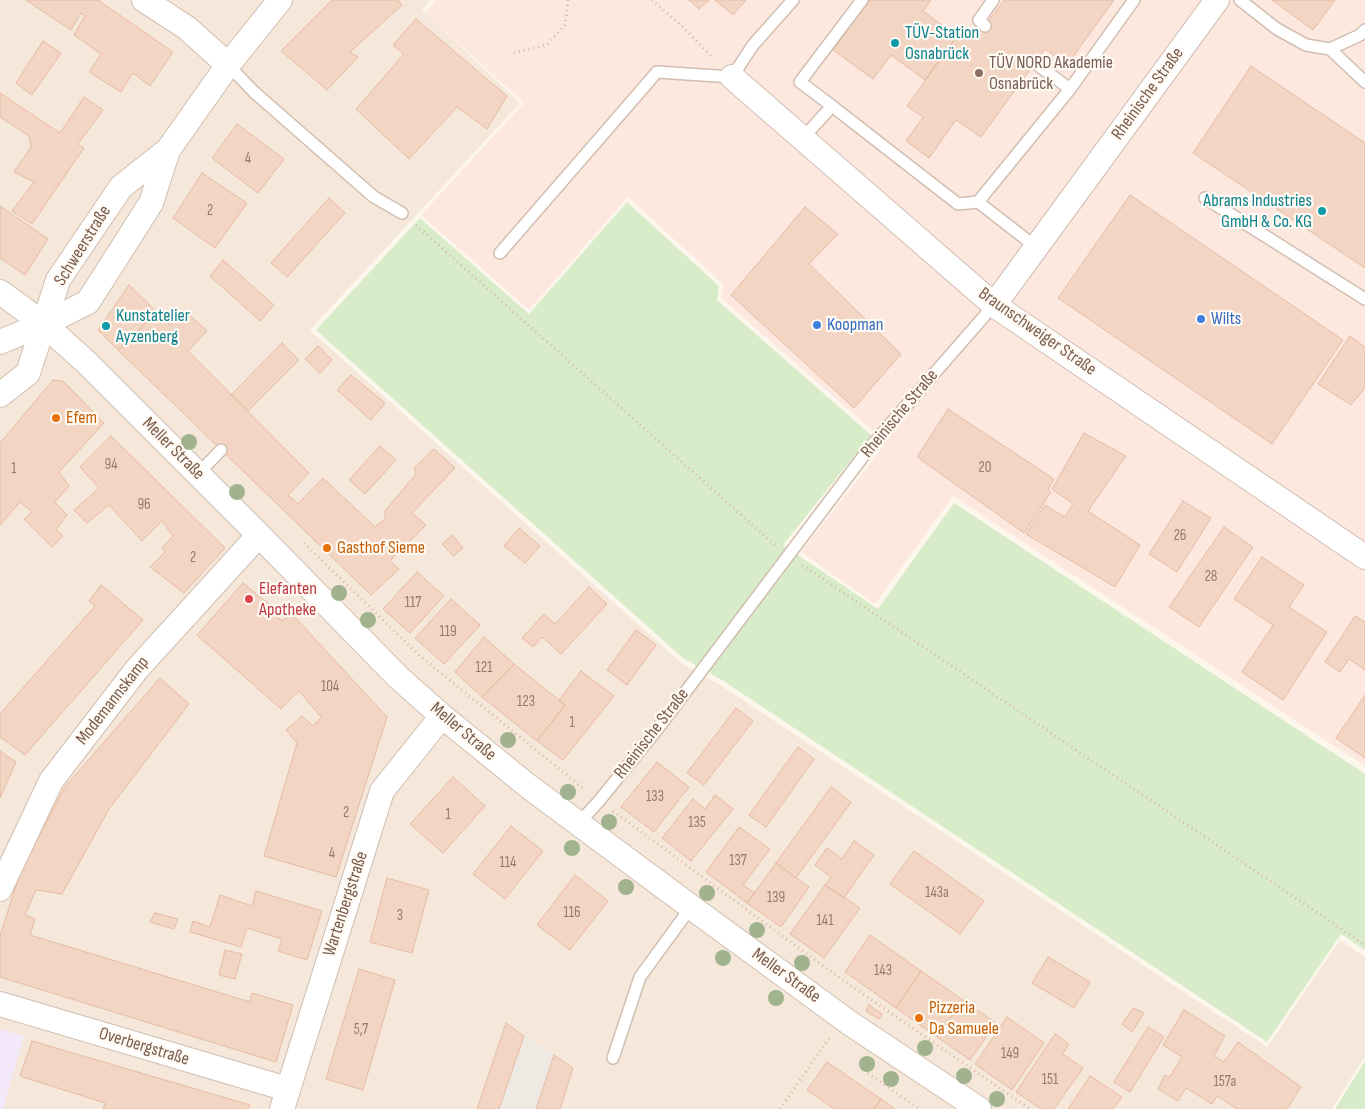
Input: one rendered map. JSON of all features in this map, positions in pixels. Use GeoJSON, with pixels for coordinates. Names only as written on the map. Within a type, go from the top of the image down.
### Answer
{"type":"FeatureCollection","features":[{"type":"Feature","properties":{"kind":"street"},"geometry":{"type":"LineString","coordinates":[[144,0],[187,28],[228,65]]}},
{"type":"Feature","properties":{"kind":"street","name":"Schweerstraße"},"geometry":{"type":"LineString","coordinates":[[44,324],[58,280],[121,187],[168,150],[228,65],[280,0]]}},
{"type":"Feature","properties":{"kind":"street","name":"Rheinische Straße"},"geometry":{"type":"LineString","coordinates":[[994,305],[1216,1]]}},
{"type":"Feature","properties":{"kind":"street","name":"Braunschweiger Straße"},"geometry":{"type":"LineString","coordinates":[[732,77],[994,305],[1365,557]]}},
{"type":"Feature","properties":{"kind":"street","name":"Schweerstraße"},"geometry":{"type":"LineString","coordinates":[[44,324],[88,302],[151,203],[168,150]]}},
{"type":"Feature","properties":{"kind":"street","name":"Meller Straße"},"geometry":{"type":"LineString","coordinates":[[0,292],[44,324],[87,363],[399,678],[442,716],[528,786],[691,907],[843,1018],[979,1109]]}},
{"type":"Feature","properties":{"kind":"street"},"geometry":{"type":"LineString","coordinates":[[0,342],[44,324]]}},
{"type":"Feature","properties":{"kind":"street"},"geometry":{"type":"LineString","coordinates":[[0,395],[28,373],[44,324]]}},
{"type":"Feature","properties":{"kind":"street","name":"Modemannskamp"},"geometry":{"type":"LineString","coordinates":[[0,889],[51,781],[137,669],[259,535]]}},
{"type":"Feature","properties":{"kind":"street","name":"Wartenbergstraße"},"geometry":{"type":"LineString","coordinates":[[285,1099],[382,791],[442,716]]}},
{"type":"Feature","properties":{"kind":"street","name":"Overbergstraße"},"geometry":{"type":"LineString","coordinates":[[0,1004],[285,1099]]}},
{"type":"Feature","properties":{"kind":"lane"},"geometry":{"type":"LineString","coordinates":[[500,252],[657,72],[732,77],[752,45],[793,0]]}},
{"type":"Feature","properties":{"kind":"lane"},"geometry":{"type":"LineString","coordinates":[[862,0],[800,82],[958,204],[978,202],[1036,247]]}},
{"type":"Feature","properties":{"kind":"lane"},"geometry":{"type":"LineString","coordinates":[[986,26],[978,20],[993,0]]}},
{"type":"Feature","properties":{"kind":"lane"},"geometry":{"type":"LineString","coordinates":[[978,202],[1070,89],[1134,0]]}},
{"type":"Feature","properties":{"kind":"lane"},"geometry":{"type":"LineString","coordinates":[[1240,0],[1277,29],[1306,45],[1330,49],[1365,82]]}},
{"type":"Feature","properties":{"kind":"lane"},"geometry":{"type":"LineString","coordinates":[[1330,49],[1360,35],[1365,30]]}},
{"type":"Feature","properties":{"kind":"lane"},"geometry":{"type":"LineString","coordinates":[[1035,63],[1070,89]]}},
{"type":"Feature","properties":{"kind":"lane"},"geometry":{"type":"LineString","coordinates":[[228,65],[254,92],[374,197],[402,213]]}},
{"type":"Feature","properties":{"kind":"lane"},"geometry":{"type":"LineString","coordinates":[[802,138],[832,106]]}},
{"type":"Feature","properties":{"kind":"lane"},"geometry":{"type":"LineString","coordinates":[[1205,198],[1365,300]]}},
{"type":"Feature","properties":{"kind":"lane","name":"Rheinische Straße"},"geometry":{"type":"LineString","coordinates":[[578,824],[659,727],[870,446],[994,305]]}},
{"type":"Feature","properties":{"kind":"lane"},"geometry":{"type":"LineString","coordinates":[[198,474],[221,450]]}},
{"type":"Feature","properties":{"kind":"lane"},"geometry":{"type":"LineString","coordinates":[[613,1058],[640,977],[691,907]]}},
{"type":"Feature","properties":{"kind":"path"},"geometry":{"type":"LineString","coordinates":[[514,53],[547,46],[565,25],[568,0]]}},
{"type":"Feature","properties":{"kind":"path"},"geometry":{"type":"LineString","coordinates":[[652,0],[682,26],[732,77]]}},
{"type":"Feature","properties":{"kind":"path"},"geometry":{"type":"LineString","coordinates":[[402,213],[788,556],[1365,945]]}},
{"type":"Feature","properties":{"kind":"path"},"geometry":{"type":"LineString","coordinates":[[298,537],[420,656],[599,801],[834,974],[1030,1109]]}},
{"type":"Feature","properties":{"kind":"path"},"geometry":{"type":"LineString","coordinates":[[780,1109],[843,1018]]}},
{"type":"Feature","properties":{"kind":"path"},"geometry":{"type":"LineString","coordinates":[[866,1072],[920,1109]]}},
{"type":"Feature","properties":{"kind":"shaded area"},"geometry":{"type":"Polygon","coordinates":[[[0,0],[430,0],[422,10],[520,103],[310,330],[680,662],[720,685],[1267,1047],[1340,940],[1365,957],[1365,1056],[1332,1109],[0,1109],[0,0]]]}},
{"type":"Feature","properties":{"kind":"shaded area"},"geometry":{"type":"Polygon","coordinates":[[[436,0],[1365,0],[1365,766],[953,496],[875,604],[801,552],[883,447],[874,432],[721,298],[723,284],[628,197],[529,310],[421,215],[524,103],[425,13],[436,0]]]}},
{"type":"Feature","properties":{"kind":"shaded area"},"geometry":{"type":"Polygon","coordinates":[[[506,1023],[573,1068],[560,1109],[477,1109],[506,1023]]]}},
{"type":"Feature","properties":{"kind":"shaded area"},"geometry":{"type":"Polygon","coordinates":[[[0,1029],[24,1036],[3,1109],[0,1109],[0,1029]]]}},
{"type":"Feature","properties":{"kind":"green space"},"geometry":{"type":"Polygon","coordinates":[[[627,202],[719,286],[717,300],[871,435],[783,545],[878,609],[954,503],[1365,774],[1365,950],[1341,934],[1267,1042],[722,680],[683,658],[316,330],[420,218],[529,314],[627,202]]]}},
{"type":"Feature","properties":{"kind":"green space"},"geometry":{"type":"Polygon","coordinates":[[[1365,1061],[1365,1109],[1335,1109],[1365,1061]]]}},
{"type":"Feature","properties":{"kind":"building"},"geometry":{"type":"Polygon","coordinates":[[[26,0],[98,0],[173,52],[150,86],[133,73],[121,92],[89,72],[101,54],[74,35],[85,16],[81,13],[71,30],[26,0]]]}},
{"type":"Feature","properties":{"kind":"building"},"geometry":{"type":"Polygon","coordinates":[[[332,0],[398,0],[402,5],[350,52],[358,57],[327,90],[281,51],[332,0]]]}},
{"type":"Feature","properties":{"kind":"building"},"geometry":{"type":"Polygon","coordinates":[[[689,0],[709,0],[699,9],[689,0]]]}},
{"type":"Feature","properties":{"kind":"building"},"geometry":{"type":"Polygon","coordinates":[[[715,0],[746,0],[733,15],[715,0]]]}},
{"type":"Feature","properties":{"kind":"building","name":"TÜV-Station Osnabrück"},"geometry":{"type":"Polygon","coordinates":[[[870,0],[931,0],[923,11],[957,36],[925,80],[891,55],[873,79],[833,50],[870,0]]]}},
{"type":"Feature","properties":{"kind":"building","name":"TÜV NORD Akademie Osnabrück"},"geometry":{"type":"Polygon","coordinates":[[[1004,0],[1114,0],[1067,65],[1045,49],[981,137],[956,120],[929,158],[906,141],[923,117],[907,106],[963,28],[976,38],[1004,0]]]}},
{"type":"Feature","properties":{"kind":"building"},"geometry":{"type":"Polygon","coordinates":[[[1272,0],[1335,0],[1313,30],[1272,0]]]}},
{"type":"Feature","properties":{"kind":"building"},"geometry":{"type":"Polygon","coordinates":[[[416,19],[507,96],[487,129],[457,107],[409,159],[356,109],[404,54],[393,45],[416,19]]]}},
{"type":"Feature","properties":{"kind":"building"},"geometry":{"type":"Polygon","coordinates":[[[43,41],[61,53],[32,95],[16,83],[43,41]]]}},
{"type":"Feature","properties":{"kind":"building","name":"Abrams Industries GmbH & Co. KG"},"geometry":{"type":"Polygon","coordinates":[[[1251,66],[1365,143],[1365,268],[1193,153],[1251,66]]]}},
{"type":"Feature","properties":{"kind":"building"},"geometry":{"type":"Polygon","coordinates":[[[0,93],[60,133],[84,97],[103,110],[78,144],[84,148],[32,224],[12,211],[34,182],[14,172],[31,147],[29,136],[0,117],[0,93]]]}},
{"type":"Feature","properties":{"kind":"building"},"geometry":{"type":"Polygon","coordinates":[[[237,124],[284,159],[258,193],[212,158],[237,124]]]}},
{"type":"Feature","properties":{"kind":"building"},"geometry":{"type":"Polygon","coordinates":[[[202,173],[247,203],[215,248],[173,218],[202,173]]]}},
{"type":"Feature","properties":{"kind":"building","name":"Wilts"},"geometry":{"type":"Polygon","coordinates":[[[1130,195],[1343,340],[1272,444],[1058,298],[1130,195]]]}},
{"type":"Feature","properties":{"kind":"building"},"geometry":{"type":"Polygon","coordinates":[[[329,198],[345,213],[287,277],[271,263],[329,198]]]}},
{"type":"Feature","properties":{"kind":"building"},"geometry":{"type":"Polygon","coordinates":[[[0,206],[48,239],[25,275],[0,258],[0,206]]]}},
{"type":"Feature","properties":{"kind":"building","name":"Koopman"},"geometry":{"type":"Polygon","coordinates":[[[805,207],[838,234],[809,264],[901,354],[854,408],[731,295],[805,207]]]}},
{"type":"Feature","properties":{"kind":"building"},"geometry":{"type":"Polygon","coordinates":[[[223,260],[274,305],[260,321],[210,276],[223,260]]]}},
{"type":"Feature","properties":{"kind":"building"},"geometry":{"type":"Polygon","coordinates":[[[129,285],[157,312],[118,350],[98,330],[129,285]]]}},
{"type":"Feature","properties":{"kind":"building"},"geometry":{"type":"Polygon","coordinates":[[[184,310],[207,331],[188,351],[309,473],[288,495],[298,504],[323,478],[375,527],[386,518],[384,512],[416,474],[414,468],[434,449],[455,468],[412,513],[426,525],[390,561],[399,569],[371,595],[118,350],[157,312],[170,325],[184,310]]]}},
{"type":"Feature","properties":{"kind":"building"},"geometry":{"type":"Polygon","coordinates":[[[1350,336],[1365,347],[1365,388],[1351,405],[1318,384],[1350,336]]]}},
{"type":"Feature","properties":{"kind":"building"},"geometry":{"type":"Polygon","coordinates":[[[282,343],[299,360],[248,411],[231,395],[282,343]]]}},
{"type":"Feature","properties":{"kind":"building"},"geometry":{"type":"Polygon","coordinates":[[[318,346],[332,360],[320,373],[305,359],[318,346]]]}},
{"type":"Feature","properties":{"kind":"building"},"geometry":{"type":"Polygon","coordinates":[[[351,375],[385,403],[371,420],[337,390],[351,375]]]}},
{"type":"Feature","properties":{"kind":"building"},"geometry":{"type":"Polygon","coordinates":[[[53,380],[63,381],[104,423],[59,472],[69,486],[55,502],[67,515],[56,530],[63,536],[52,547],[24,519],[32,512],[20,502],[0,525],[0,443],[53,380]]]}},
{"type":"Feature","properties":{"kind":"building"},"geometry":{"type":"Polygon","coordinates":[[[948,409],[1054,479],[1048,490],[1051,492],[1024,533],[917,457],[948,409]]]}},
{"type":"Feature","properties":{"kind":"building"},"geometry":{"type":"Polygon","coordinates":[[[1084,433],[1126,456],[1088,511],[1140,545],[1115,587],[1026,534],[1045,505],[1065,517],[1073,504],[1052,489],[1084,433]]]}},
{"type":"Feature","properties":{"kind":"building"},"geometry":{"type":"Polygon","coordinates":[[[111,436],[225,548],[184,593],[150,567],[165,552],[162,548],[173,536],[162,521],[142,541],[109,505],[87,523],[74,510],[99,488],[80,467],[111,436]]]}},
{"type":"Feature","properties":{"kind":"building"},"geometry":{"type":"Polygon","coordinates":[[[380,446],[396,460],[365,494],[349,480],[380,446]]]}},
{"type":"Feature","properties":{"kind":"building"},"geometry":{"type":"Polygon","coordinates":[[[1183,501],[1211,518],[1177,572],[1149,554],[1183,501]]]}},
{"type":"Feature","properties":{"kind":"building"},"geometry":{"type":"Polygon","coordinates":[[[1224,527],[1253,547],[1199,627],[1169,607],[1224,527]]]}},
{"type":"Feature","properties":{"kind":"building"},"geometry":{"type":"Polygon","coordinates":[[[519,528],[540,546],[525,563],[504,546],[519,528]]]}},
{"type":"Feature","properties":{"kind":"building"},"geometry":{"type":"Polygon","coordinates":[[[452,535],[463,548],[453,556],[442,544],[452,535]]]}},
{"type":"Feature","properties":{"kind":"building"},"geometry":{"type":"Polygon","coordinates":[[[1262,557],[1304,585],[1289,607],[1327,632],[1283,700],[1242,672],[1273,625],[1234,599],[1262,557]]]}},
{"type":"Feature","properties":{"kind":"building"},"geometry":{"type":"Polygon","coordinates":[[[417,572],[444,596],[410,633],[383,609],[417,572]]]}},
{"type":"Feature","properties":{"kind":"building"},"geometry":{"type":"Polygon","coordinates":[[[243,583],[276,610],[273,613],[282,621],[292,614],[387,717],[336,877],[264,856],[297,743],[286,730],[302,716],[313,726],[321,717],[299,691],[281,709],[197,635],[243,583]]]}},
{"type":"Feature","properties":{"kind":"building"},"geometry":{"type":"Polygon","coordinates":[[[101,585],[143,620],[25,755],[0,737],[0,714],[95,606],[89,601],[101,585]]]}},
{"type":"Feature","properties":{"kind":"building"},"geometry":{"type":"Polygon","coordinates":[[[589,587],[607,604],[561,654],[542,637],[533,647],[522,638],[544,614],[555,624],[589,587]]]}},
{"type":"Feature","properties":{"kind":"building"},"geometry":{"type":"Polygon","coordinates":[[[451,599],[480,625],[444,664],[415,638],[451,599]]]}},
{"type":"Feature","properties":{"kind":"building"},"geometry":{"type":"Polygon","coordinates":[[[1355,616],[1365,622],[1365,670],[1349,659],[1340,672],[1325,662],[1355,616]]]}},
{"type":"Feature","properties":{"kind":"building"},"geometry":{"type":"Polygon","coordinates":[[[636,630],[656,645],[627,685],[607,670],[636,630]]]}},
{"type":"Feature","properties":{"kind":"building"},"geometry":{"type":"Polygon","coordinates":[[[484,637],[514,664],[482,697],[455,672],[484,637]]]}},
{"type":"Feature","properties":{"kind":"building"},"geometry":{"type":"Polygon","coordinates":[[[514,664],[565,705],[537,741],[482,697],[514,664]]]}},
{"type":"Feature","properties":{"kind":"building"},"geometry":{"type":"Polygon","coordinates":[[[581,671],[614,696],[563,760],[537,741],[565,705],[559,700],[581,671]]]}},
{"type":"Feature","properties":{"kind":"building"},"geometry":{"type":"Polygon","coordinates":[[[160,678],[189,704],[109,809],[62,894],[36,890],[25,915],[35,919],[30,935],[250,1002],[252,993],[293,1005],[276,1062],[0,977],[0,936],[20,873],[64,788],[160,678]]]}},
{"type":"Feature","properties":{"kind":"building"},"geometry":{"type":"Polygon","coordinates":[[[1365,695],[1365,758],[1336,738],[1365,695]]]}},
{"type":"Feature","properties":{"kind":"building"},"geometry":{"type":"Polygon","coordinates":[[[736,708],[753,721],[704,785],[687,773],[736,708]]]}},
{"type":"Feature","properties":{"kind":"building"},"geometry":{"type":"Polygon","coordinates":[[[798,747],[814,759],[766,827],[749,815],[798,747]]]}},
{"type":"Feature","properties":{"kind":"building"},"geometry":{"type":"Polygon","coordinates":[[[0,751],[16,762],[0,798],[0,751]]]}},
{"type":"Feature","properties":{"kind":"building"},"geometry":{"type":"Polygon","coordinates":[[[657,762],[689,787],[654,832],[621,807],[657,762]]]}},
{"type":"Feature","properties":{"kind":"building"},"geometry":{"type":"Polygon","coordinates":[[[453,777],[485,806],[443,853],[410,824],[453,777]]]}},
{"type":"Feature","properties":{"kind":"building"},"geometry":{"type":"Polygon","coordinates":[[[831,787],[851,802],[796,878],[776,863],[831,787]]]}},
{"type":"Feature","properties":{"kind":"building"},"geometry":{"type":"Polygon","coordinates":[[[715,795],[733,809],[691,861],[662,838],[693,799],[705,809],[715,795]]]}},
{"type":"Feature","properties":{"kind":"building"},"geometry":{"type":"Polygon","coordinates":[[[511,826],[543,851],[505,899],[473,874],[511,826]]]}},
{"type":"Feature","properties":{"kind":"building"},"geometry":{"type":"Polygon","coordinates":[[[739,827],[770,849],[743,885],[755,893],[747,903],[706,872],[739,827]]]}},
{"type":"Feature","properties":{"kind":"building"},"geometry":{"type":"Polygon","coordinates":[[[854,841],[874,855],[844,898],[825,885],[831,877],[815,865],[827,848],[842,859],[854,841]]]}},
{"type":"Feature","properties":{"kind":"building"},"geometry":{"type":"Polygon","coordinates":[[[914,851],[984,901],[960,934],[890,884],[914,851]]]}},
{"type":"Feature","properties":{"kind":"building"},"geometry":{"type":"Polygon","coordinates":[[[776,863],[809,887],[781,927],[747,903],[776,863]]]}},
{"type":"Feature","properties":{"kind":"building"},"geometry":{"type":"Polygon","coordinates":[[[575,875],[608,901],[570,950],[537,925],[575,875]]]}},
{"type":"Feature","properties":{"kind":"building"},"geometry":{"type":"Polygon","coordinates":[[[387,878],[429,890],[412,953],[370,942],[387,878]]]}},
{"type":"Feature","properties":{"kind":"building"},"geometry":{"type":"Polygon","coordinates":[[[825,885],[860,908],[824,958],[790,934],[825,885]]]}},
{"type":"Feature","properties":{"kind":"building"},"geometry":{"type":"Polygon","coordinates":[[[256,891],[322,911],[307,960],[278,951],[282,939],[247,928],[241,947],[190,932],[193,921],[210,927],[220,895],[252,906],[256,891]]]}},
{"type":"Feature","properties":{"kind":"building"},"geometry":{"type":"Polygon","coordinates":[[[155,913],[178,919],[174,929],[150,922],[155,913]]]}},
{"type":"Feature","properties":{"kind":"building"},"geometry":{"type":"Polygon","coordinates":[[[870,935],[921,971],[896,1008],[845,972],[870,935]]]}},
{"type":"Feature","properties":{"kind":"building"},"geometry":{"type":"Polygon","coordinates":[[[225,950],[242,954],[235,979],[219,975],[225,950]]]}},
{"type":"Feature","properties":{"kind":"building"},"geometry":{"type":"Polygon","coordinates":[[[1048,957],[1090,982],[1074,1008],[1032,983],[1048,957]]]}},
{"type":"Feature","properties":{"kind":"building"},"geometry":{"type":"Polygon","coordinates":[[[359,969],[395,980],[363,1090],[326,1079],[359,969]]]}},
{"type":"Feature","properties":{"kind":"building"},"geometry":{"type":"Polygon","coordinates":[[[921,971],[963,1000],[937,1037],[896,1008],[921,971]]]}},
{"type":"Feature","properties":{"kind":"building"},"geometry":{"type":"Polygon","coordinates":[[[963,1000],[996,1023],[970,1060],[937,1037],[963,1000]]]}},
{"type":"Feature","properties":{"kind":"building"},"geometry":{"type":"Polygon","coordinates":[[[869,1005],[882,1014],[879,1019],[866,1011],[869,1005]]]}},
{"type":"Feature","properties":{"kind":"building"},"geometry":{"type":"Polygon","coordinates":[[[1133,1008],[1144,1013],[1132,1032],[1122,1024],[1133,1008]]]}},
{"type":"Feature","properties":{"kind":"building"},"geometry":{"type":"Polygon","coordinates":[[[1184,1010],[1225,1036],[1214,1056],[1224,1062],[1238,1042],[1301,1087],[1287,1109],[1237,1109],[1217,1096],[1212,1104],[1186,1088],[1178,1101],[1158,1089],[1165,1075],[1169,1078],[1182,1057],[1163,1045],[1184,1010]]]}},
{"type":"Feature","properties":{"kind":"building"},"geometry":{"type":"Polygon","coordinates":[[[1007,1017],[1044,1043],[1012,1090],[975,1064],[1007,1017]]]}},
{"type":"Feature","properties":{"kind":"building"},"geometry":{"type":"Polygon","coordinates":[[[506,1023],[524,1036],[499,1109],[477,1109],[506,1023]]]}},
{"type":"Feature","properties":{"kind":"building"},"geometry":{"type":"Polygon","coordinates":[[[1148,1027],[1164,1037],[1130,1092],[1114,1082],[1148,1027]]]}},
{"type":"Feature","properties":{"kind":"building"},"geometry":{"type":"Polygon","coordinates":[[[1055,1034],[1069,1044],[1063,1054],[1083,1068],[1054,1109],[1041,1109],[1016,1092],[1055,1034]]]}},
{"type":"Feature","properties":{"kind":"building"},"geometry":{"type":"Polygon","coordinates":[[[32,1041],[250,1105],[248,1109],[103,1109],[105,1103],[20,1076],[32,1041]]]}},
{"type":"Feature","properties":{"kind":"building"},"geometry":{"type":"Polygon","coordinates":[[[554,1055],[573,1068],[560,1109],[536,1109],[554,1055]]]}},
{"type":"Feature","properties":{"kind":"building"},"geometry":{"type":"Polygon","coordinates":[[[827,1062],[881,1099],[874,1109],[834,1109],[807,1090],[827,1062]]]}},
{"type":"Feature","properties":{"kind":"building"},"geometry":{"type":"Polygon","coordinates":[[[1090,1076],[1122,1097],[1113,1109],[1068,1109],[1090,1076]]]}},
{"type":"Feature","properties":{"kind":"building"},"geometry":{"type":"Polygon","coordinates":[[[881,1099],[895,1109],[874,1109],[881,1099]]]}},
{"type":"Feature","properties":{"kind":"place","name":"TÜV-Station Osnabrück"},"geometry":{"type":"Point","coordinates":[895,43]}},
{"type":"Feature","properties":{"kind":"place","name":"TÜV NORD Akademie Osnabrück"},"geometry":{"type":"Point","coordinates":[979,73]}},
{"type":"Feature","properties":{"kind":"place","name":"Abrams Industries GmbH & Co. KG"},"geometry":{"type":"Point","coordinates":[1322,211]}},
{"type":"Feature","properties":{"kind":"place","name":"Wilts"},"geometry":{"type":"Point","coordinates":[1201,319]}},
{"type":"Feature","properties":{"kind":"place","name":"Koopman"},"geometry":{"type":"Point","coordinates":[817,325]}},
{"type":"Feature","properties":{"kind":"place","name":"Kunstatelier Ayzenberg"},"geometry":{"type":"Point","coordinates":[106,326]}},
{"type":"Feature","properties":{"kind":"place","name":"Efem"},"geometry":{"type":"Point","coordinates":[56,418]}},
{"type":"Feature","properties":{"kind":"place","name":"Gasthof Sieme"},"geometry":{"type":"Point","coordinates":[327,548]}},
{"type":"Feature","properties":{"kind":"place","name":"Elefanten Apotheke"},"geometry":{"type":"Point","coordinates":[249,599]}},
{"type":"Feature","properties":{"kind":"place","name":"Pizzeria Da Samuele"},"geometry":{"type":"Point","coordinates":[919,1018]}}]}
